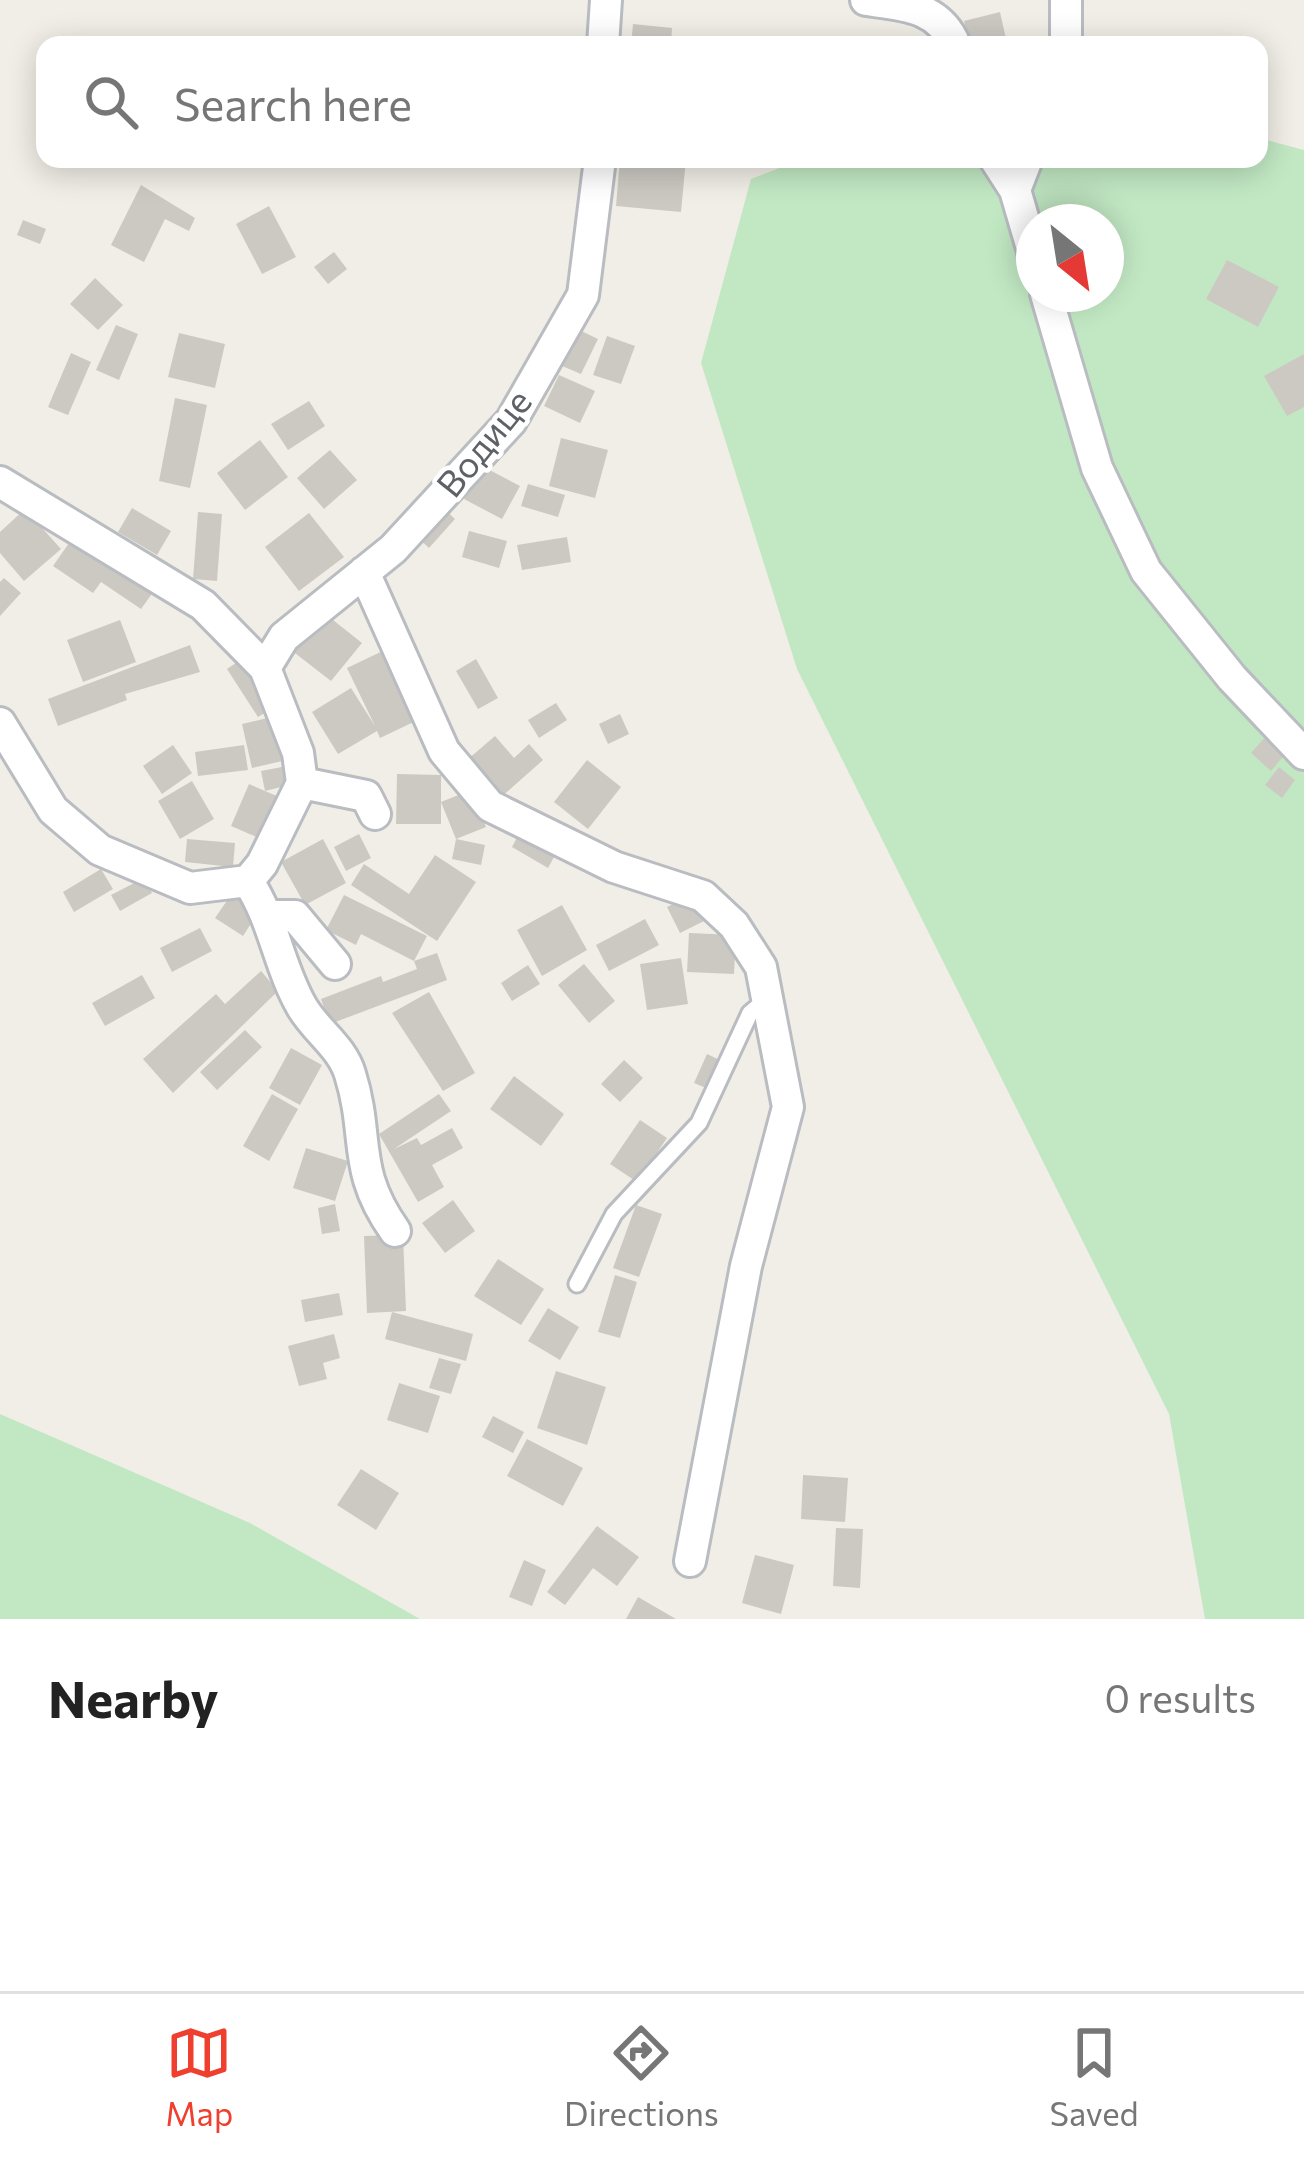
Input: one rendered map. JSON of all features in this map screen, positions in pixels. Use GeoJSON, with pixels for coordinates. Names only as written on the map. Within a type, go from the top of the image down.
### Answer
{"type":"FeatureCollection","features":[{"type":"Feature","properties":{"kind":"street"},"geometry":{"type":"LineString","coordinates":[[604,36],[606,0]]}},
{"type":"Feature","properties":{"kind":"street"},"geometry":{"type":"LineString","coordinates":[[866,0],[919,8],[951,36]]}},
{"type":"Feature","properties":{"kind":"street"},"geometry":{"type":"LineString","coordinates":[[1066,0],[1066,36]]}},
{"type":"Feature","properties":{"kind":"street","name":"Водице"},"geometry":{"type":"LineString","coordinates":[[265,668],[284,637],[393,549],[521,403],[583,295],[598,168]]}},
{"type":"Feature","properties":{"kind":"street"},"geometry":{"type":"LineString","coordinates":[[1001,168],[1019,204]]}},
{"type":"Feature","properties":{"kind":"street"},"geometry":{"type":"LineString","coordinates":[[1015,190],[1024,168]]}},
{"type":"Feature","properties":{"kind":"street"},"geometry":{"type":"LineString","coordinates":[[1051,312],[1096,468],[1146,571],[1232,678],[1304,754]]}},
{"type":"Feature","properties":{"kind":"street"},"geometry":{"type":"LineString","coordinates":[[0,482],[202,604],[265,668],[298,753],[302,783],[262,864],[248,881],[190,888],[100,850],[53,810],[0,723]]}},
{"type":"Feature","properties":{"kind":"street"},"geometry":{"type":"LineString","coordinates":[[364,572],[444,751],[490,806],[614,867],[704,896],[734,926],[761,968],[788,1107],[746,1266],[690,1561]]}},
{"type":"Feature","properties":{"kind":"street"},"geometry":{"type":"LineString","coordinates":[[302,783],[366,796],[375,814]]}},
{"type":"Feature","properties":{"kind":"street"},"geometry":{"type":"LineString","coordinates":[[248,881],[271,916],[292,988],[350,1072],[366,1182],[395,1232]]}},
{"type":"Feature","properties":{"kind":"street"},"geometry":{"type":"LineString","coordinates":[[271,916],[295,916],[335,964]]}},
{"type":"Feature","properties":{"kind":"lane"},"geometry":{"type":"LineString","coordinates":[[578,1284],[614,1214],[699,1123],[750,1013],[768,998]]}},
{"type":"Feature","properties":{"kind":"green space"},"geometry":{"type":"Polygon","coordinates":[[[1268,140],[1304,150],[1304,1619],[1205,1619],[1169,1414],[797,669],[701,363],[751,179],[780,168],[1268,168],[1268,140]]]}},
{"type":"Feature","properties":{"kind":"green space"},"geometry":{"type":"Polygon","coordinates":[[[0,1414],[250,1523],[420,1619],[0,1619],[0,1414]]]}},
{"type":"Feature","properties":{"kind":"building"},"geometry":{"type":"Polygon","coordinates":[[[1000,12],[1005,36],[968,36],[964,21],[1000,12]]]}},
{"type":"Feature","properties":{"kind":"building"},"geometry":{"type":"Polygon","coordinates":[[[633,24],[672,28],[672,36],[632,36],[633,24]]]}},
{"type":"Feature","properties":{"kind":"building"},"geometry":{"type":"Polygon","coordinates":[[[619,168],[685,168],[681,212],[616,206],[619,168]]]}},
{"type":"Feature","properties":{"kind":"building"},"geometry":{"type":"Polygon","coordinates":[[[141,185],[195,218],[189,231],[165,219],[144,262],[111,245],[141,185]]]}},
{"type":"Feature","properties":{"kind":"building"},"geometry":{"type":"Polygon","coordinates":[[[269,206],[296,257],[262,274],[236,224],[269,206]]]}},
{"type":"Feature","properties":{"kind":"building"},"geometry":{"type":"Polygon","coordinates":[[[23,220],[46,229],[40,244],[17,235],[23,220]]]}},
{"type":"Feature","properties":{"kind":"building"},"geometry":{"type":"Polygon","coordinates":[[[334,252],[347,269],[328,284],[314,267],[334,252]]]}},
{"type":"Feature","properties":{"kind":"building"},"geometry":{"type":"Polygon","coordinates":[[[1227,260],[1279,287],[1258,327],[1206,299],[1227,260]]]}},
{"type":"Feature","properties":{"kind":"building"},"geometry":{"type":"Polygon","coordinates":[[[95,278],[123,305],[98,330],[70,304],[95,278]]]}},
{"type":"Feature","properties":{"kind":"building"},"geometry":{"type":"Polygon","coordinates":[[[116,325],[138,334],[119,380],[96,370],[116,325]]]}},
{"type":"Feature","properties":{"kind":"building"},"geometry":{"type":"Polygon","coordinates":[[[573,327],[598,339],[581,374],[555,363],[573,327]]]}},
{"type":"Feature","properties":{"kind":"building"},"geometry":{"type":"Polygon","coordinates":[[[179,333],[225,344],[215,388],[168,377],[179,333]]]}},
{"type":"Feature","properties":{"kind":"building"},"geometry":{"type":"Polygon","coordinates":[[[607,336],[635,346],[621,384],[593,375],[607,336]]]}},
{"type":"Feature","properties":{"kind":"building"},"geometry":{"type":"Polygon","coordinates":[[[71,353],[91,362],[68,415],[48,407],[71,353]]]}},
{"type":"Feature","properties":{"kind":"building"},"geometry":{"type":"Polygon","coordinates":[[[1304,354],[1304,407],[1287,416],[1264,376],[1304,354]]]}},
{"type":"Feature","properties":{"kind":"building"},"geometry":{"type":"Polygon","coordinates":[[[559,375],[595,391],[580,423],[544,406],[559,375]]]}},
{"type":"Feature","properties":{"kind":"building"},"geometry":{"type":"Polygon","coordinates":[[[175,398],[207,405],[190,488],[159,481],[175,398]]]}},
{"type":"Feature","properties":{"kind":"building"},"geometry":{"type":"Polygon","coordinates":[[[309,401],[325,426],[288,450],[271,424],[309,401]]]}},
{"type":"Feature","properties":{"kind":"building"},"geometry":{"type":"Polygon","coordinates":[[[561,438],[608,450],[595,498],[549,486],[561,438]]]}},
{"type":"Feature","properties":{"kind":"building"},"geometry":{"type":"Polygon","coordinates":[[[260,440],[288,477],[245,510],[217,473],[260,440]]]}},
{"type":"Feature","properties":{"kind":"building"},"geometry":{"type":"Polygon","coordinates":[[[330,450],[357,480],[324,509],[297,478],[330,450]]]}},
{"type":"Feature","properties":{"kind":"building"},"geometry":{"type":"Polygon","coordinates":[[[482,466],[520,486],[502,519],[464,499],[482,466]]]}},
{"type":"Feature","properties":{"kind":"building"},"geometry":{"type":"Polygon","coordinates":[[[528,484],[565,495],[558,517],[521,506],[528,484]]]}},
{"type":"Feature","properties":{"kind":"building"},"geometry":{"type":"Polygon","coordinates":[[[439,504],[455,519],[429,548],[413,533],[439,504]]]}},
{"type":"Feature","properties":{"kind":"building"},"geometry":{"type":"Polygon","coordinates":[[[132,508],[171,531],[157,555],[118,532],[132,508]]]}},
{"type":"Feature","properties":{"kind":"building"},"geometry":{"type":"Polygon","coordinates":[[[25,509],[61,549],[24,581],[0,553],[0,532],[25,509]]]}},
{"type":"Feature","properties":{"kind":"building"},"geometry":{"type":"Polygon","coordinates":[[[198,512],[222,514],[217,581],[193,579],[198,512]]]}},
{"type":"Feature","properties":{"kind":"building"},"geometry":{"type":"Polygon","coordinates":[[[309,513],[344,557],[299,591],[265,547],[309,513]]]}},
{"type":"Feature","properties":{"kind":"building"},"geometry":{"type":"Polygon","coordinates":[[[469,531],[507,541],[499,568],[462,557],[469,531]]]}},
{"type":"Feature","properties":{"kind":"building"},"geometry":{"type":"Polygon","coordinates":[[[76,533],[156,588],[141,609],[101,582],[93,593],[53,566],[76,533]]]}},
{"type":"Feature","properties":{"kind":"building"},"geometry":{"type":"Polygon","coordinates":[[[567,537],[571,562],[522,570],[517,545],[567,537]]]}},
{"type":"Feature","properties":{"kind":"building"},"geometry":{"type":"Polygon","coordinates":[[[4,578],[21,593],[0,616],[0,582],[4,578]]]}},
{"type":"Feature","properties":{"kind":"building"},"geometry":{"type":"Polygon","coordinates":[[[323,612],[362,643],[331,681],[291,650],[323,612]]]}},
{"type":"Feature","properties":{"kind":"building"},"geometry":{"type":"Polygon","coordinates":[[[120,620],[136,662],[83,682],[67,640],[120,620]]]}},
{"type":"Feature","properties":{"kind":"building"},"geometry":{"type":"Polygon","coordinates":[[[190,645],[200,672],[125,694],[127,700],[58,726],[48,699],[190,645]]]}},
{"type":"Feature","properties":{"kind":"building"},"geometry":{"type":"Polygon","coordinates":[[[389,648],[422,718],[380,738],[377,731],[338,754],[312,712],[351,688],[375,726],[347,668],[389,648]]]}},
{"type":"Feature","properties":{"kind":"building"},"geometry":{"type":"Polygon","coordinates":[[[246,656],[278,705],[258,717],[227,669],[246,656]]]}},
{"type":"Feature","properties":{"kind":"building"},"geometry":{"type":"Polygon","coordinates":[[[476,659],[498,698],[478,709],[456,671],[476,659]]]}},
{"type":"Feature","properties":{"kind":"building"},"geometry":{"type":"Polygon","coordinates":[[[556,703],[567,720],[539,738],[528,720],[556,703]]]}},
{"type":"Feature","properties":{"kind":"building"},"geometry":{"type":"Polygon","coordinates":[[[620,714],[629,734],[608,744],[599,724],[620,714]]]}},
{"type":"Feature","properties":{"kind":"building"},"geometry":{"type":"Polygon","coordinates":[[[280,715],[291,759],[252,768],[242,724],[280,715]]]}},
{"type":"Feature","properties":{"kind":"building"},"geometry":{"type":"Polygon","coordinates":[[[495,736],[514,758],[529,744],[543,760],[500,798],[467,760],[495,736]]]}},
{"type":"Feature","properties":{"kind":"building"},"geometry":{"type":"Polygon","coordinates":[[[1266,736],[1286,753],[1271,771],[1251,753],[1266,736]]]}},
{"type":"Feature","properties":{"kind":"building"},"geometry":{"type":"Polygon","coordinates":[[[173,745],[192,773],[162,794],[143,766],[173,745]]]}},
{"type":"Feature","properties":{"kind":"building"},"geometry":{"type":"Polygon","coordinates":[[[244,745],[248,770],[198,776],[195,752],[244,745]]]}},
{"type":"Feature","properties":{"kind":"building"},"geometry":{"type":"Polygon","coordinates":[[[587,760],[621,787],[588,829],[554,802],[587,760]]]}},
{"type":"Feature","properties":{"kind":"building"},"geometry":{"type":"Polygon","coordinates":[[[282,767],[285,786],[265,791],[261,771],[282,767]]]}},
{"type":"Feature","properties":{"kind":"building"},"geometry":{"type":"Polygon","coordinates":[[[1279,767],[1295,780],[1282,798],[1265,785],[1279,767]]]}},
{"type":"Feature","properties":{"kind":"building"},"geometry":{"type":"Polygon","coordinates":[[[397,774],[441,775],[441,824],[396,824],[397,774]]]}},
{"type":"Feature","properties":{"kind":"building"},"geometry":{"type":"Polygon","coordinates":[[[192,781],[214,819],[180,839],[158,801],[192,781]]]}},
{"type":"Feature","properties":{"kind":"building"},"geometry":{"type":"Polygon","coordinates":[[[249,784],[277,796],[259,838],[231,826],[249,784]]]}},
{"type":"Feature","properties":{"kind":"building"},"geometry":{"type":"Polygon","coordinates":[[[471,790],[486,827],[456,839],[441,802],[471,790]]]}},
{"type":"Feature","properties":{"kind":"building"},"geometry":{"type":"Polygon","coordinates":[[[522,828],[559,848],[548,868],[512,847],[522,828]]]}},
{"type":"Feature","properties":{"kind":"building"},"geometry":{"type":"Polygon","coordinates":[[[359,834],[371,858],[346,871],[334,847],[359,834]]]}},
{"type":"Feature","properties":{"kind":"building"},"geometry":{"type":"Polygon","coordinates":[[[187,839],[235,843],[233,867],[185,862],[187,839]]]}},
{"type":"Feature","properties":{"kind":"building"},"geometry":{"type":"Polygon","coordinates":[[[323,839],[346,883],[305,905],[281,862],[323,839]]]}},
{"type":"Feature","properties":{"kind":"building"},"geometry":{"type":"Polygon","coordinates":[[[456,839],[485,845],[481,865],[452,859],[456,839]]]}},
{"type":"Feature","properties":{"kind":"building"},"geometry":{"type":"Polygon","coordinates":[[[435,855],[476,882],[437,941],[351,885],[364,864],[409,894],[435,855]]]}},
{"type":"Feature","properties":{"kind":"building"},"geometry":{"type":"Polygon","coordinates":[[[101,869],[113,889],[74,912],[63,892],[101,869]]]}},
{"type":"Feature","properties":{"kind":"building"},"geometry":{"type":"Polygon","coordinates":[[[144,878],[152,893],[120,911],[111,895],[144,878]]]}},
{"type":"Feature","properties":{"kind":"building"},"geometry":{"type":"Polygon","coordinates":[[[235,889],[262,906],[243,936],[215,918],[235,889]]]}},
{"type":"Feature","properties":{"kind":"building"},"geometry":{"type":"Polygon","coordinates":[[[344,895],[427,936],[414,961],[361,934],[356,945],[326,930],[344,895]]]}},
{"type":"Feature","properties":{"kind":"building"},"geometry":{"type":"Polygon","coordinates":[[[691,895],[704,921],[680,933],[667,907],[691,895]]]}},
{"type":"Feature","properties":{"kind":"building"},"geometry":{"type":"Polygon","coordinates":[[[562,905],[587,950],[542,976],[517,930],[562,905]]]}},
{"type":"Feature","properties":{"kind":"building"},"geometry":{"type":"Polygon","coordinates":[[[645,919],[659,945],[609,971],[596,945],[645,919]]]}},
{"type":"Feature","properties":{"kind":"building"},"geometry":{"type":"Polygon","coordinates":[[[200,928],[212,951],[172,972],[160,948],[200,928]]]}},
{"type":"Feature","properties":{"kind":"building"},"geometry":{"type":"Polygon","coordinates":[[[689,933],[736,935],[734,974],[687,972],[689,933]]]}},
{"type":"Feature","properties":{"kind":"building"},"geometry":{"type":"Polygon","coordinates":[[[437,953],[447,980],[330,1024],[321,999],[381,976],[383,982],[417,969],[414,961],[437,953]]]}},
{"type":"Feature","properties":{"kind":"building"},"geometry":{"type":"Polygon","coordinates":[[[681,958],[688,1004],[647,1010],[640,964],[681,958]]]}},
{"type":"Feature","properties":{"kind":"building"},"geometry":{"type":"Polygon","coordinates":[[[584,964],[615,1001],[589,1023],[558,985],[584,964]]]}},
{"type":"Feature","properties":{"kind":"building"},"geometry":{"type":"Polygon","coordinates":[[[528,965],[540,984],[512,1001],[501,983],[528,965]]]}},
{"type":"Feature","properties":{"kind":"building"},"geometry":{"type":"Polygon","coordinates":[[[261,971],[278,991],[173,1093],[143,1059],[216,994],[225,1004],[261,971]]]}},
{"type":"Feature","properties":{"kind":"building"},"geometry":{"type":"Polygon","coordinates":[[[142,975],[155,998],[105,1026],[92,1003],[142,975]]]}},
{"type":"Feature","properties":{"kind":"building"},"geometry":{"type":"Polygon","coordinates":[[[429,992],[475,1073],[443,1091],[392,1013],[429,992]]]}},
{"type":"Feature","properties":{"kind":"building"},"geometry":{"type":"Polygon","coordinates":[[[245,1030],[262,1047],[217,1090],[200,1072],[245,1030]]]}},
{"type":"Feature","properties":{"kind":"building"},"geometry":{"type":"Polygon","coordinates":[[[291,1048],[322,1065],[300,1105],[269,1088],[291,1048]]]}},
{"type":"Feature","properties":{"kind":"building"},"geometry":{"type":"Polygon","coordinates":[[[707,1054],[724,1062],[711,1090],[694,1083],[707,1054]]]}},
{"type":"Feature","properties":{"kind":"building"},"geometry":{"type":"Polygon","coordinates":[[[624,1060],[643,1078],[620,1102],[601,1084],[624,1060]]]}},
{"type":"Feature","properties":{"kind":"building"},"geometry":{"type":"Polygon","coordinates":[[[514,1076],[564,1114],[541,1146],[490,1109],[514,1076]]]}},
{"type":"Feature","properties":{"kind":"building"},"geometry":{"type":"Polygon","coordinates":[[[272,1094],[298,1109],[269,1161],[243,1146],[272,1094]]]}},
{"type":"Feature","properties":{"kind":"building"},"geometry":{"type":"Polygon","coordinates":[[[439,1094],[451,1111],[394,1149],[417,1138],[421,1145],[452,1128],[463,1148],[432,1165],[444,1187],[418,1202],[379,1134],[439,1094]]]}},
{"type":"Feature","properties":{"kind":"building"},"geometry":{"type":"Polygon","coordinates":[[[640,1120],[667,1138],[637,1182],[610,1164],[640,1120]]]}},
{"type":"Feature","properties":{"kind":"building"},"geometry":{"type":"Polygon","coordinates":[[[306,1148],[348,1161],[335,1201],[293,1188],[306,1148]]]}},
{"type":"Feature","properties":{"kind":"building"},"geometry":{"type":"Polygon","coordinates":[[[453,1200],[475,1231],[445,1253],[422,1223],[453,1200]]]}},
{"type":"Feature","properties":{"kind":"building"},"geometry":{"type":"Polygon","coordinates":[[[335,1204],[340,1231],[322,1234],[318,1208],[335,1204]]]}},
{"type":"Feature","properties":{"kind":"building"},"geometry":{"type":"Polygon","coordinates":[[[636,1205],[662,1214],[639,1277],[613,1268],[636,1205]]]}},
{"type":"Feature","properties":{"kind":"building"},"geometry":{"type":"Polygon","coordinates":[[[403,1235],[406,1311],[367,1313],[364,1236],[403,1235]]]}},
{"type":"Feature","properties":{"kind":"building"},"geometry":{"type":"Polygon","coordinates":[[[498,1259],[544,1289],[521,1325],[474,1296],[498,1259]]]}},
{"type":"Feature","properties":{"kind":"building"},"geometry":{"type":"Polygon","coordinates":[[[615,1275],[637,1282],[620,1338],[598,1332],[615,1275]]]}},
{"type":"Feature","properties":{"kind":"building"},"geometry":{"type":"Polygon","coordinates":[[[339,1293],[343,1315],[305,1322],[301,1300],[339,1293]]]}},
{"type":"Feature","properties":{"kind":"building"},"geometry":{"type":"Polygon","coordinates":[[[548,1308],[579,1327],[560,1360],[528,1341],[548,1308]]]}},
{"type":"Feature","properties":{"kind":"building"},"geometry":{"type":"Polygon","coordinates":[[[392,1312],[473,1334],[466,1361],[385,1339],[392,1312]]]}},
{"type":"Feature","properties":{"kind":"building"},"geometry":{"type":"Polygon","coordinates":[[[334,1334],[340,1358],[323,1363],[327,1379],[299,1386],[288,1346],[334,1334]]]}},
{"type":"Feature","properties":{"kind":"building"},"geometry":{"type":"Polygon","coordinates":[[[439,1358],[461,1364],[451,1394],[429,1388],[439,1358]]]}},
{"type":"Feature","properties":{"kind":"building"},"geometry":{"type":"Polygon","coordinates":[[[556,1371],[606,1387],[587,1445],[537,1428],[556,1371]]]}},
{"type":"Feature","properties":{"kind":"building"},"geometry":{"type":"Polygon","coordinates":[[[399,1383],[440,1396],[428,1433],[387,1420],[399,1383]]]}},
{"type":"Feature","properties":{"kind":"building"},"geometry":{"type":"Polygon","coordinates":[[[493,1416],[524,1432],[513,1453],[482,1437],[493,1416]]]}},
{"type":"Feature","properties":{"kind":"building"},"geometry":{"type":"Polygon","coordinates":[[[527,1439],[583,1468],[563,1506],[507,1476],[527,1439]]]}},
{"type":"Feature","properties":{"kind":"building"},"geometry":{"type":"Polygon","coordinates":[[[361,1469],[399,1493],[376,1530],[337,1505],[361,1469]]]}},
{"type":"Feature","properties":{"kind":"building"},"geometry":{"type":"Polygon","coordinates":[[[803,1475],[848,1478],[845,1522],[801,1519],[803,1475]]]}},
{"type":"Feature","properties":{"kind":"building"},"geometry":{"type":"Polygon","coordinates":[[[597,1526],[639,1557],[617,1586],[593,1568],[565,1605],[547,1592],[597,1526]]]}},
{"type":"Feature","properties":{"kind":"building"},"geometry":{"type":"Polygon","coordinates":[[[836,1528],[863,1529],[860,1588],[833,1586],[836,1528]]]}},
{"type":"Feature","properties":{"kind":"building"},"geometry":{"type":"Polygon","coordinates":[[[755,1555],[794,1565],[781,1614],[742,1603],[755,1555]]]}},
{"type":"Feature","properties":{"kind":"building"},"geometry":{"type":"Polygon","coordinates":[[[524,1560],[546,1570],[532,1606],[509,1597],[524,1560]]]}},
{"type":"Feature","properties":{"kind":"building"},"geometry":{"type":"Polygon","coordinates":[[[638,1597],[676,1619],[626,1619],[638,1597]]]}}]}
